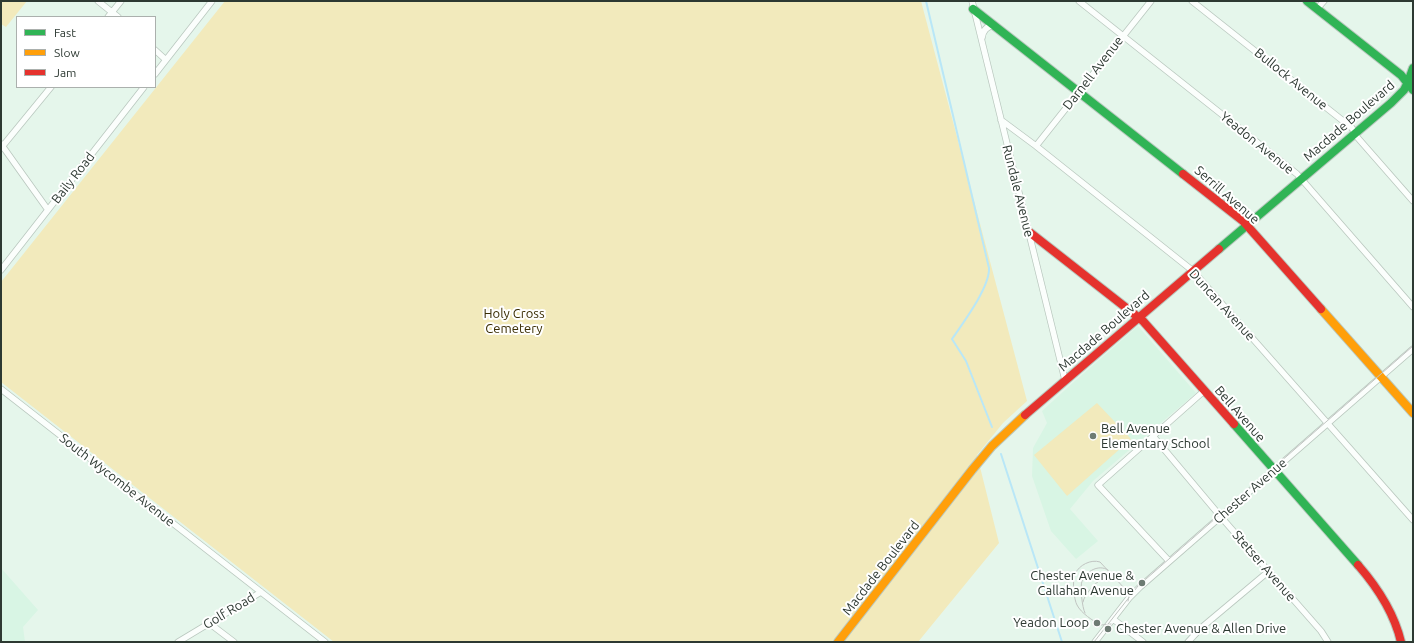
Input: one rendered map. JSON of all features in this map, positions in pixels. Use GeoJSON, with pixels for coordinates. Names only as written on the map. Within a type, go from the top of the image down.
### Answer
{"type":"FeatureCollection","features":[{"type":"Feature","properties":{"kind":"street"},"geometry":{"type":"LineString","coordinates":[[98,1],[117,16]]}},
{"type":"Feature","properties":{"kind":"street"},"geometry":{"type":"LineString","coordinates":[[109,16],[121,1]]}},
{"type":"Feature","properties":{"kind":"street"},"geometry":{"type":"LineString","coordinates":[[156,73],[212,1]]}},
{"type":"Feature","properties":{"kind":"street","name":"Yeadon Avenue"},"geometry":{"type":"LineString","coordinates":[[1079,1],[1290,169],[1413,307]]}},
{"type":"Feature","properties":{"kind":"street","name":"Darnell Avenue"},"geometry":{"type":"LineString","coordinates":[[1036,146],[1151,1]]}},
{"type":"Feature","properties":{"kind":"street","name":"Bullock Avenue"},"geometry":{"type":"LineString","coordinates":[[1192,1],[1352,128],[1354,133],[1413,201]]}},
{"type":"Feature","properties":{"kind":"street"},"geometry":{"type":"LineString","coordinates":[[1307,1],[1401,75],[1411,86]]}},
{"type":"Feature","properties":{"kind":"street"},"geometry":{"type":"LineString","coordinates":[[1317,9],[1324,1]]}},
{"type":"Feature","properties":{"kind":"street","name":"Serrill Avenue"},"geometry":{"type":"LineString","coordinates":[[973,5],[997,27],[1241,219],[1413,413]]}},
{"type":"Feature","properties":{"kind":"street","name":"Rundale Avenue"},"geometry":{"type":"LineString","coordinates":[[973,5],[1065,380]]}},
{"type":"Feature","properties":{"kind":"street"},"geometry":{"type":"LineString","coordinates":[[981,41],[986,28],[993,26],[997,27]]}},
{"type":"Feature","properties":{"kind":"street"},"geometry":{"type":"LineString","coordinates":[[156,51],[166,60]]}},
{"type":"Feature","properties":{"kind":"street","name":"Macdade Boulevard"},"geometry":{"type":"LineString","coordinates":[[838,642],[962,482],[992,446],[1065,380],[1411,86],[1413,68]]}},
{"type":"Feature","properties":{"kind":"street"},"geometry":{"type":"LineString","coordinates":[[48,210],[2,146],[50,88]]}},
{"type":"Feature","properties":{"kind":"street","name":"Baily Road"},"geometry":{"type":"LineString","coordinates":[[1,270],[143,88]]}},
{"type":"Feature","properties":{"kind":"street","name":"Duncan Avenue"},"geometry":{"type":"LineString","coordinates":[[1001,120],[1193,271],[1413,520]]}},
{"type":"Feature","properties":{"kind":"street","name":"Bell Avenue"},"geometry":{"type":"LineString","coordinates":[[1028,231],[1138,318],[1347,552],[1377,589],[1394,618],[1401,642]]}},
{"type":"Feature","properties":{"kind":"street","name":"Chester Avenue"},"geometry":{"type":"LineString","coordinates":[[1095,642],[1129,598],[1140,587],[1413,349]]}},
{"type":"Feature","properties":{"kind":"street","name":"South Wycombe Avenue"},"geometry":{"type":"LineString","coordinates":[[1,389],[325,642]]}},
{"type":"Feature","properties":{"kind":"street"},"geometry":{"type":"LineString","coordinates":[[1169,562],[1098,485],[1204,391]]}},
{"type":"Feature","properties":{"kind":"street","name":"Stetser Avenue"},"geometry":{"type":"LineString","coordinates":[[1153,436],[1221,517],[1321,631],[1328,642]]}},
{"type":"Feature","properties":{"kind":"street"},"geometry":{"type":"LineString","coordinates":[[1188,642],[1202,628],[1269,571]]}},
{"type":"Feature","properties":{"kind":"street","name":"Golf Road"},"geometry":{"type":"LineString","coordinates":[[178,642],[261,592]]}},
{"type":"Feature","properties":{"kind":"street"},"geometry":{"type":"LineString","coordinates":[[1113,619],[1142,642]]}},
{"type":"Feature","properties":{"kind":"street"},"geometry":{"type":"LineString","coordinates":[[209,623],[234,642]]}},
{"type":"Feature","properties":{"kind":"shaded area","name":"Bell Avenue Elementary School"},"geometry":{"type":"Polygon","coordinates":[[[1138,326],[1196,393],[1093,481],[1070,509],[1098,541],[1076,559],[1051,531],[1032,476],[1033,448],[1047,423],[1042,411],[1138,326]]]}},
{"type":"Feature","properties":{"kind":"shaded area"},"geometry":{"type":"Polygon","coordinates":[[[1,568],[38,610],[23,627],[25,642],[1,642],[1,568]]]}},
{"type":"Feature","properties":{"kind":"green space"},"geometry":{"type":"Polygon","coordinates":[[[1,1],[27,1],[6,27],[1,24],[1,1]]]}},
{"type":"Feature","properties":{"kind":"green space","name":"Holy Cross Cemetery"},"geometry":{"type":"Polygon","coordinates":[[[225,1],[921,1],[1027,401],[1003,423],[977,455],[999,543],[918,642],[334,642],[1,382],[1,282],[225,1]]]}},
{"type":"Feature","properties":{"kind":"green space"},"geometry":{"type":"Polygon","coordinates":[[[1097,403],[1131,439],[1067,496],[1034,455],[1097,403]]]}},
{"type":"Feature","properties":{"kind":"waterway"},"geometry":{"type":"LineString","coordinates":[[926,1],[989,268],[988,276],[981,295],[952,339],[966,361],[992,427]]}},
{"type":"Feature","properties":{"kind":"waterway"},"geometry":{"type":"LineString","coordinates":[[1001,454],[1062,642]]}},
{"type":"Feature","properties":{"kind":"tram line"},"geometry":{"type":"LineString","coordinates":[[1094,642],[1138,586],[1413,346]]}},
{"type":"Feature","properties":{"kind":"tram line"},"geometry":{"type":"LineString","coordinates":[[1111,624],[1101,625],[1079,608],[1075,599],[1074,590],[1074,577],[1079,568],[1089,562],[1100,562],[1126,590],[1129,596],[1128,601]]}},
{"type":"Feature","properties":{"kind":"tram line"},"geometry":{"type":"LineString","coordinates":[[1085,613],[1081,592],[1081,584],[1084,577],[1086,574],[1097,568],[1104,568],[1108,570]]}},
{"type":"Feature","properties":{"kind":"tram line"},"geometry":{"type":"LineString","coordinates":[[1083,602],[1089,591],[1100,580],[1108,577],[1112,577],[1116,580]]}},
{"type":"Feature","properties":{"kind":"traffic: fast"},"geometry":{"type":"LineString","coordinates":[[1307,1],[1401,75],[1413,90]]}},
{"type":"Feature","properties":{"kind":"traffic: fast"},"geometry":{"type":"LineString","coordinates":[[973,9],[1183,174]]}},
{"type":"Feature","properties":{"kind":"traffic: fast"},"geometry":{"type":"LineString","coordinates":[[1408,82],[1413,68]]}},
{"type":"Feature","properties":{"kind":"traffic: fast"},"geometry":{"type":"LineString","coordinates":[[1219,249],[1391,103],[1404,90],[1408,82]]}},
{"type":"Feature","properties":{"kind":"traffic: fast"},"geometry":{"type":"LineString","coordinates":[[1234,424],[1358,565]]}},
{"type":"Feature","properties":{"kind":"traffic: slow"},"geometry":{"type":"LineString","coordinates":[[1321,309],[1413,413]]}},
{"type":"Feature","properties":{"kind":"traffic: slow"},"geometry":{"type":"LineString","coordinates":[[838,642],[972,470],[992,446],[1025,415]]}},
{"type":"Feature","properties":{"kind":"traffic: jam"},"geometry":{"type":"LineString","coordinates":[[1183,174],[1243,221],[1321,309]]}},
{"type":"Feature","properties":{"kind":"traffic: jam"},"geometry":{"type":"LineString","coordinates":[[1028,231],[1143,321],[1234,424]]}},
{"type":"Feature","properties":{"kind":"traffic: jam"},"geometry":{"type":"LineString","coordinates":[[1025,415],[1219,249]]}},
{"type":"Feature","properties":{"kind":"traffic: jam"},"geometry":{"type":"LineString","coordinates":[[1358,565],[1379,592],[1390,611],[1401,642]]}},
{"type":"Feature","properties":{"kind":"place","name":"Bell Avenue Elementary School"},"geometry":{"type":"Point","coordinates":[1093,436]}},
{"type":"Feature","properties":{"kind":"place","name":"Chester Avenue & Callahan Avenue"},"geometry":{"type":"Point","coordinates":[1142,583]}},
{"type":"Feature","properties":{"kind":"place","name":"Yeadon Loop"},"geometry":{"type":"Point","coordinates":[1097,623]}},
{"type":"Feature","properties":{"kind":"place","name":"Chester Avenue & Allen Drive"},"geometry":{"type":"Point","coordinates":[1108,629]}}]}
